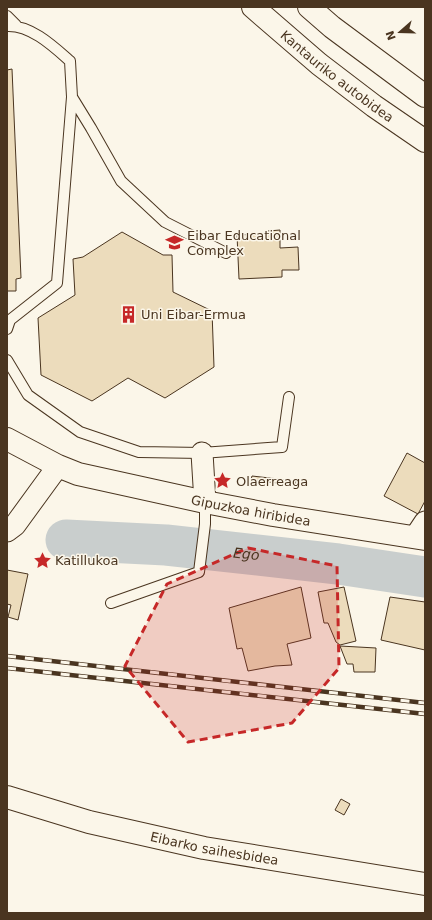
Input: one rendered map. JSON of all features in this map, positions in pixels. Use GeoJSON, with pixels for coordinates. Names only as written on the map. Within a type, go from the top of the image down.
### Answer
{"type":"FeatureCollection","features":[{"type":"Feature","properties":{"kind":"main road","name":"Kantauriko autobidea"},"geometry":{"type":"LineString","coordinates":[[253,7],[319,64],[374,106],[425,141]]}},
{"type":"Feature","properties":{"kind":"main road"},"geometry":{"type":"LineString","coordinates":[[309,7],[332,28],[425,96]]}},
{"type":"Feature","properties":{"kind":"main road","name":"Gipuzkoa hiribidea"},"geometry":{"type":"LineString","coordinates":[[7,439],[58,466],[78,474],[205,502],[273,515],[422,532]]}},
{"type":"Feature","properties":{"kind":"main road","name":"Eibarko saihesbidea"},"geometry":{"type":"LineString","coordinates":[[7,797],[89,822],[204,848],[425,884]]}},
{"type":"Feature","properties":{"kind":"street"},"geometry":{"type":"LineString","coordinates":[[202,453],[205,502]]}},
{"type":"Feature","properties":{"kind":"street"},"geometry":{"type":"LineString","coordinates":[[7,532],[14,525],[58,466]]}},
{"type":"Feature","properties":{"kind":"lane"},"geometry":{"type":"LineString","coordinates":[[7,16],[11,26],[45,39],[70,61],[72,97],[57,283],[10,320],[7,329]]}},
{"type":"Feature","properties":{"kind":"lane"},"geometry":{"type":"LineString","coordinates":[[72,97],[121,181],[165,222],[226,253]]}},
{"type":"Feature","properties":{"kind":"lane"},"geometry":{"type":"LineString","coordinates":[[7,360],[28,395],[80,432],[140,452],[202,453],[282,447],[289,397]]}},
{"type":"Feature","properties":{"kind":"lane"},"geometry":{"type":"LineString","coordinates":[[111,603],[199,572],[205,524],[205,502]]}},
{"type":"Feature","properties":{"kind":"highlighted area"},"geometry":{"type":"Polygon","coordinates":[[[248,548],[337,566],[339,668],[292,723],[188,742],[125,666],[167,584],[248,548]]]}},
{"type":"Feature","properties":{"kind":"building"},"geometry":{"type":"Polygon","coordinates":[[[12,69],[21,278],[16,279],[16,291],[7,291],[7,70],[12,69]]]}},
{"type":"Feature","properties":{"kind":"building"},"geometry":{"type":"Polygon","coordinates":[[[280,230],[280,248],[298,247],[299,270],[282,270],[282,277],[239,279],[237,235],[268,234],[268,231],[280,230]]]}},
{"type":"Feature","properties":{"kind":"building","name":"Uni Eibar-Ermua"},"geometry":{"type":"Polygon","coordinates":[[[122,232],[163,255],[172,255],[173,292],[212,311],[214,367],[165,398],[128,378],[92,401],[41,375],[38,318],[75,295],[73,259],[83,257],[122,232]]]}},
{"type":"Feature","properties":{"kind":"building"},"geometry":{"type":"Polygon","coordinates":[[[407,453],[425,463],[425,501],[418,514],[384,496],[407,453]]]}},
{"type":"Feature","properties":{"kind":"building"},"geometry":{"type":"Polygon","coordinates":[[[252,476],[296,481],[295,485],[251,480],[252,476]]]}},
{"type":"Feature","properties":{"kind":"building"},"geometry":{"type":"Polygon","coordinates":[[[7,570],[28,574],[18,620],[8,617],[11,605],[7,604],[7,570]]]}},
{"type":"Feature","properties":{"kind":"building"},"geometry":{"type":"Polygon","coordinates":[[[301,587],[311,638],[287,644],[292,665],[275,666],[248,671],[242,648],[237,649],[229,608],[301,587]]]}},
{"type":"Feature","properties":{"kind":"building"},"geometry":{"type":"Polygon","coordinates":[[[344,587],[356,641],[340,645],[336,642],[328,623],[324,623],[318,592],[344,587]]]}},
{"type":"Feature","properties":{"kind":"building"},"geometry":{"type":"Polygon","coordinates":[[[390,597],[425,602],[425,650],[381,640],[390,597]]]}},
{"type":"Feature","properties":{"kind":"building"},"geometry":{"type":"Polygon","coordinates":[[[340,646],[376,648],[375,672],[354,672],[353,664],[347,664],[340,646]]]}},
{"type":"Feature","properties":{"kind":"building"},"geometry":{"type":"Polygon","coordinates":[[[341,799],[350,804],[344,815],[335,810],[341,799]]]}},
{"type":"Feature","properties":{"kind":"waterway","name":"Ego"},"geometry":{"type":"LineString","coordinates":[[66,540],[166,545],[338,564],[425,577]]}},
{"type":"Feature","properties":{"kind":"railway"},"geometry":{"type":"LineString","coordinates":[[7,656],[425,703]]}},
{"type":"Feature","properties":{"kind":"railway"},"geometry":{"type":"LineString","coordinates":[[7,668],[425,714]]}},
{"type":"Feature","properties":{"kind":"place","name":"Eibar Educational Complex"},"geometry":{"type":"Point","coordinates":[174,242]}},
{"type":"Feature","properties":{"kind":"place","name":"Uni Eibar-Ermua"},"geometry":{"type":"Point","coordinates":[128,314]}},
{"type":"Feature","properties":{"kind":"place","name":"Olaerreaga"},"geometry":{"type":"Point","coordinates":[223,481]}},
{"type":"Feature","properties":{"kind":"place","name":"Katillukoa"},"geometry":{"type":"Point","coordinates":[42,560]}}]}
